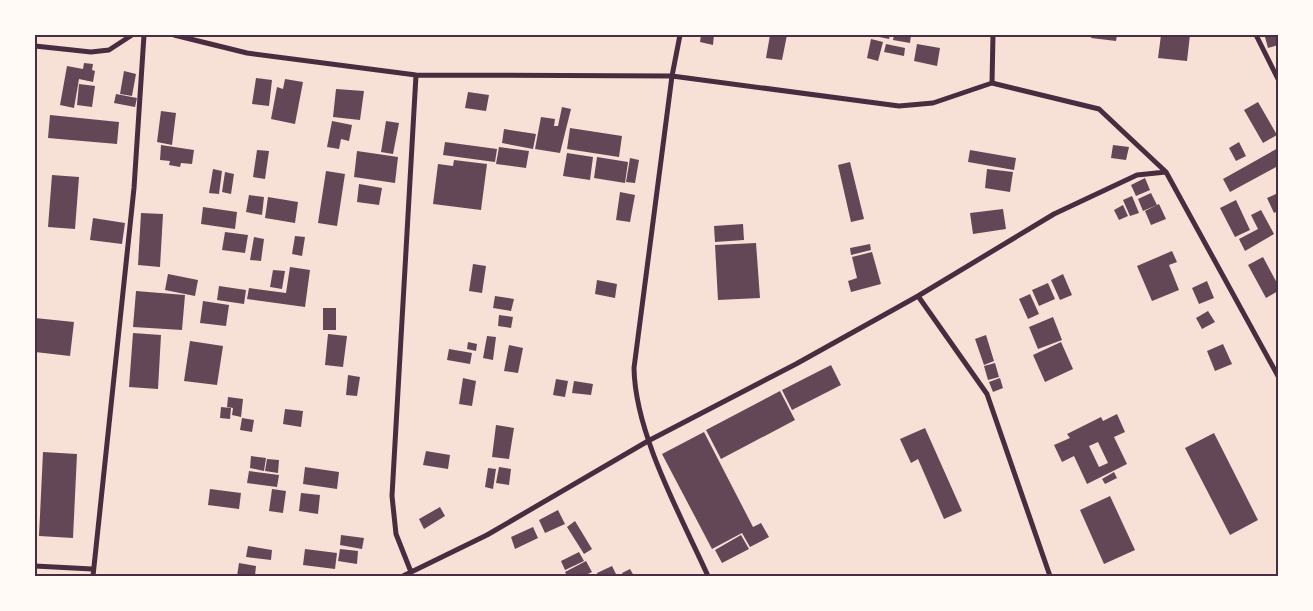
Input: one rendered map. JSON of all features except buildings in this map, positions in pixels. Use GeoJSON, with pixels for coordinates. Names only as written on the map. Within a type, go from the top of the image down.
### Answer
{"type":"FeatureCollection","features":[{"type":"Feature","properties":{"kind":"street"},"geometry":{"type":"LineString","coordinates":[[35,46],[91,52],[108,50],[132,35]]}},
{"type":"Feature","properties":{"kind":"street"},"geometry":{"type":"LineString","coordinates":[[93,576],[92,569],[119,345],[134,188],[144,35]]}},
{"type":"Feature","properties":{"kind":"street"},"geometry":{"type":"LineString","coordinates":[[174,35],[247,53],[416,75],[672,76],[899,106],[933,103],[992,82],[1099,109],[1166,172],[1278,376]]}},
{"type":"Feature","properties":{"kind":"street"},"geometry":{"type":"LineString","coordinates":[[680,35],[672,76],[634,368],[634,386],[648,441],[708,576]]}},
{"type":"Feature","properties":{"kind":"street"},"geometry":{"type":"LineString","coordinates":[[992,82],[993,35]]}},
{"type":"Feature","properties":{"kind":"street"},"geometry":{"type":"LineString","coordinates":[[1256,35],[1278,79]]}},
{"type":"Feature","properties":{"kind":"street"},"geometry":{"type":"LineString","coordinates":[[411,572],[396,534],[392,496],[416,75]]}},
{"type":"Feature","properties":{"kind":"street"},"geometry":{"type":"LineString","coordinates":[[403,576],[487,535],[648,441],[796,364],[918,296],[1054,214],[1137,175],[1166,172]]}},
{"type":"Feature","properties":{"kind":"street"},"geometry":{"type":"LineString","coordinates":[[918,296],[987,394],[1050,576]]}},
{"type":"Feature","properties":{"kind":"street"},"geometry":{"type":"LineString","coordinates":[[35,566],[92,569]]}}]}
